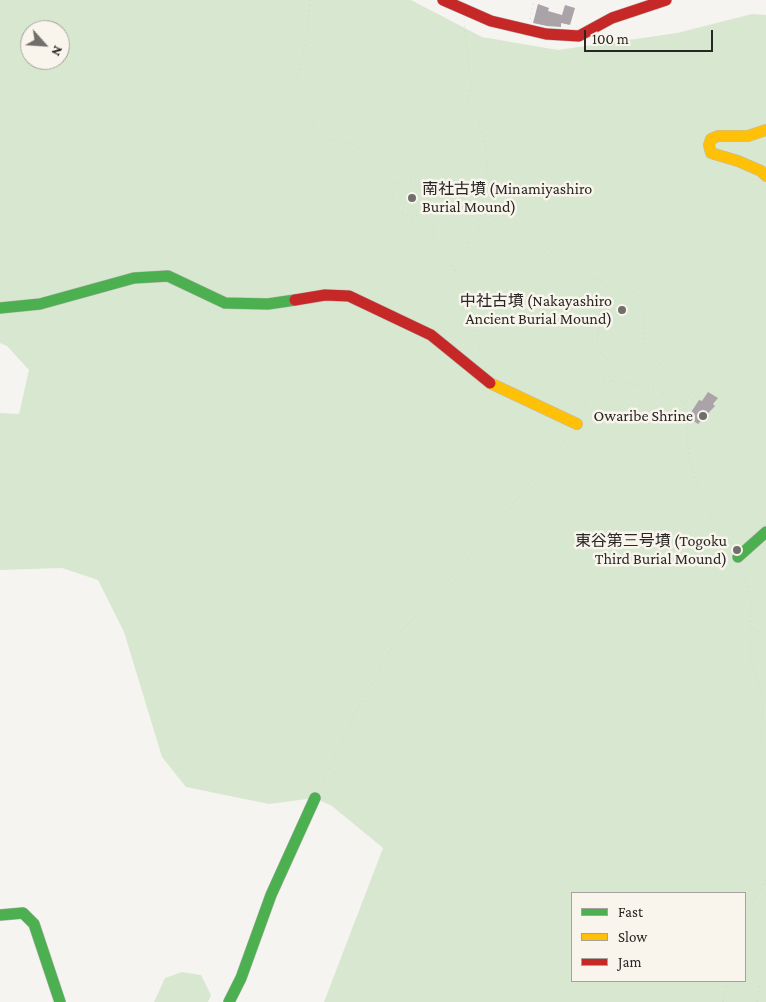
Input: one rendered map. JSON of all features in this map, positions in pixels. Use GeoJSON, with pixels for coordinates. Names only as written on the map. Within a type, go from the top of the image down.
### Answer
{"type":"FeatureCollection","features":[{"type":"Feature","properties":{"kind":"street"},"geometry":{"type":"LineString","coordinates":[[443,0],[491,21],[546,34],[579,36],[612,18],[666,0]]}},
{"type":"Feature","properties":{"kind":"street"},"geometry":{"type":"LineString","coordinates":[[766,130],[748,136],[718,136],[711,139],[709,144],[711,153],[738,161],[761,171],[766,176]]}},
{"type":"Feature","properties":{"kind":"street"},"geometry":{"type":"LineString","coordinates":[[0,308],[40,304],[146,276],[168,276],[225,303],[241,305],[268,304],[325,295],[349,296],[431,335],[480,377],[506,392],[577,424]]}},
{"type":"Feature","properties":{"kind":"street"},"geometry":{"type":"LineString","coordinates":[[738,557],[766,532]]}},
{"type":"Feature","properties":{"kind":"street"},"geometry":{"type":"LineString","coordinates":[[229,1002],[241,978],[271,895],[315,798]]}},
{"type":"Feature","properties":{"kind":"street"},"geometry":{"type":"LineString","coordinates":[[0,915],[23,913],[34,924],[60,1002]]}},
{"type":"Feature","properties":{"kind":"path"},"geometry":{"type":"LineString","coordinates":[[310,0],[308,30],[300,69],[290,90],[301,102],[317,128],[329,139],[353,144],[366,156],[385,186],[392,180],[396,184]]}},
{"type":"Feature","properties":{"kind":"path"},"geometry":{"type":"LineString","coordinates":[[527,30],[534,0]]}},
{"type":"Feature","properties":{"kind":"path"},"geometry":{"type":"LineString","coordinates":[[455,271],[479,225],[479,210],[486,180],[486,150],[478,120],[467,104],[471,86],[464,9]]}},
{"type":"Feature","properties":{"kind":"path"},"geometry":{"type":"LineString","coordinates":[[410,179],[424,184],[429,193],[429,204],[424,213],[412,217],[399,212],[392,200],[396,184],[410,179]]}},
{"type":"Feature","properties":{"kind":"path"},"geometry":{"type":"LineString","coordinates":[[429,193],[479,210],[518,233],[554,259],[607,285],[622,286],[638,294],[643,308],[645,345],[674,381],[685,385],[692,392],[684,402]]}},
{"type":"Feature","properties":{"kind":"path"},"geometry":{"type":"LineString","coordinates":[[424,213],[433,224],[434,239],[469,290],[474,331],[480,347],[480,377]]}},
{"type":"Feature","properties":{"kind":"path"},"geometry":{"type":"LineString","coordinates":[[607,285],[600,298],[598,348],[617,371],[612,382]]}},
{"type":"Feature","properties":{"kind":"path"},"geometry":{"type":"LineString","coordinates":[[315,798],[363,698],[402,630],[453,576],[577,424],[586,398],[598,384],[618,381],[664,392],[684,402]]}},
{"type":"Feature","properties":{"kind":"path"},"geometry":{"type":"LineString","coordinates":[[684,402],[688,419],[687,438],[690,462],[712,519],[725,533],[738,557],[750,602],[752,629],[750,655],[763,697],[761,743],[766,751]]}},
{"type":"Feature","properties":{"kind":"path"},"geometry":{"type":"LineString","coordinates":[[752,629],[766,634]]}},
{"type":"Feature","properties":{"kind":"path"},"geometry":{"type":"LineString","coordinates":[[763,709],[766,713]]}},
{"type":"Feature","properties":{"kind":"path"},"geometry":{"type":"LineString","coordinates":[[746,913],[766,880]]}},
{"type":"Feature","properties":{"kind":"path"},"geometry":{"type":"LineString","coordinates":[[758,1002],[760,985],[766,981]]}},
{"type":"Feature","properties":{"kind":"path"},"geometry":{"type":"LineString","coordinates":[[722,1002],[727,982]]}},
{"type":"Feature","properties":{"kind":"green space"},"geometry":{"type":"Polygon","coordinates":[[[0,0],[411,0],[482,37],[558,50],[677,33],[752,14],[766,15],[766,1002],[324,1002],[383,848],[332,806],[315,798],[269,804],[186,787],[162,757],[124,632],[98,580],[62,568],[0,570],[0,413],[19,414],[29,370],[7,346],[0,343],[0,0]]]}},
{"type":"Feature","properties":{"kind":"green space"},"geometry":{"type":"Polygon","coordinates":[[[182,972],[201,975],[211,995],[208,1002],[154,1002],[165,978],[182,972]]]}},
{"type":"Feature","properties":{"kind":"building"},"geometry":{"type":"Polygon","coordinates":[[[538,4],[549,8],[548,11],[562,15],[565,5],[575,8],[570,25],[561,23],[561,27],[533,23],[538,4]]]}},
{"type":"Feature","properties":{"kind":"building"},"geometry":{"type":"Polygon","coordinates":[[[708,392],[718,398],[713,404],[715,406],[698,424],[688,417],[699,400],[702,401],[708,392]]]}},
{"type":"Feature","properties":{"kind":"traffic: fast"},"geometry":{"type":"LineString","coordinates":[[0,308],[40,304],[134,278],[168,276],[225,303],[268,304],[295,300]]}},
{"type":"Feature","properties":{"kind":"traffic: fast"},"geometry":{"type":"LineString","coordinates":[[738,557],[766,532]]}},
{"type":"Feature","properties":{"kind":"traffic: fast"},"geometry":{"type":"LineString","coordinates":[[229,1002],[241,978],[271,895],[315,798]]}},
{"type":"Feature","properties":{"kind":"traffic: fast"},"geometry":{"type":"LineString","coordinates":[[0,915],[23,913],[34,924],[60,1002]]}},
{"type":"Feature","properties":{"kind":"traffic: slow"},"geometry":{"type":"LineString","coordinates":[[766,130],[748,136],[718,136],[711,139],[709,145],[711,153],[738,161],[761,171],[766,176]]}},
{"type":"Feature","properties":{"kind":"traffic: slow"},"geometry":{"type":"LineString","coordinates":[[490,383],[577,424]]}},
{"type":"Feature","properties":{"kind":"traffic: jam"},"geometry":{"type":"LineString","coordinates":[[443,0],[491,21],[546,34],[579,36],[612,18],[666,0]]}},
{"type":"Feature","properties":{"kind":"traffic: jam"},"geometry":{"type":"LineString","coordinates":[[295,300],[325,295],[349,296],[431,335],[490,383]]}},
{"type":"Feature","properties":{"kind":"place","name":"南社古墳 (Minamiyashiro Burial Mound)"},"geometry":{"type":"Point","coordinates":[412,198]}},
{"type":"Feature","properties":{"kind":"place","name":"中社古墳 (Nakayashiro Ancient Burial Mound)"},"geometry":{"type":"Point","coordinates":[622,310]}},
{"type":"Feature","properties":{"kind":"place","name":"Owaribe Shrine"},"geometry":{"type":"Point","coordinates":[703,416]}},
{"type":"Feature","properties":{"kind":"place","name":"東谷第三号墳 (Togoku Third Burial Mound)"},"geometry":{"type":"Point","coordinates":[737,550]}}]}
